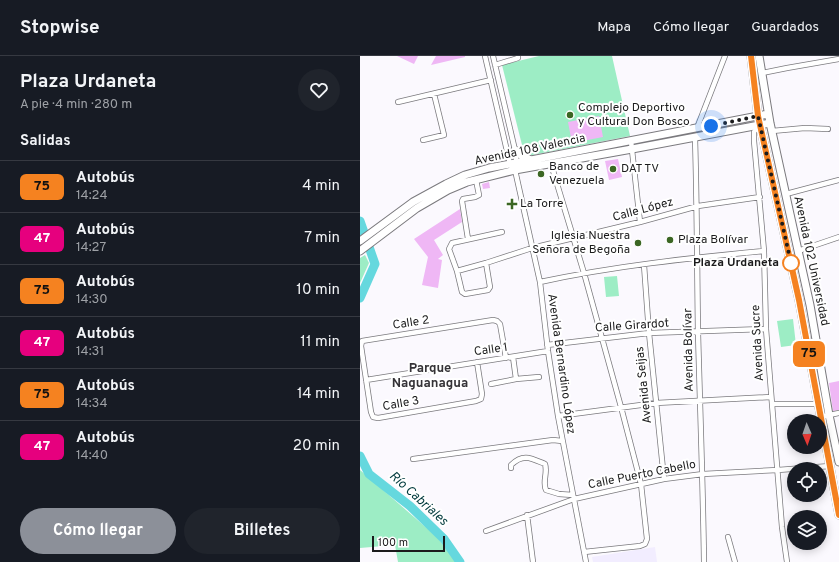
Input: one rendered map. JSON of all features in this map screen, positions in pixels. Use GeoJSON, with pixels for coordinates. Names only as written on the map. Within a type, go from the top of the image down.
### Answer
{"type":"FeatureCollection","features":[{"type":"Feature","properties":{"kind":"main road","name":"Avenida 102 Universidad"},"geometry":{"type":"LineString","coordinates":[[759,56],[768,114],[810,305],[829,415],[839,462]]}},
{"type":"Feature","properties":{"kind":"main road","name":"Avenida 102 Universidad"},"geometry":{"type":"LineString","coordinates":[[750,57],[758,116],[799,300],[820,414]]}},
{"type":"Feature","properties":{"kind":"main road","name":"Avenida 108 Valencia"},"geometry":{"type":"LineString","coordinates":[[379,231],[448,190],[531,160],[768,114]]}},
{"type":"Feature","properties":{"kind":"main road","name":"Avenida 108 Valencia"},"geometry":{"type":"LineString","coordinates":[[362,245],[413,202],[446,184],[477,172],[514,166],[551,164],[770,123]]}},
{"type":"Feature","properties":{"kind":"main road"},"geometry":{"type":"LineString","coordinates":[[515,150],[522,156],[531,160]]}},
{"type":"Feature","properties":{"kind":"main road","name":"Avenida 102 Universidad"},"geometry":{"type":"LineString","coordinates":[[827,451],[839,515]]}},
{"type":"Feature","properties":{"kind":"street"},"geometry":{"type":"LineString","coordinates":[[485,56],[514,166]]}},
{"type":"Feature","properties":{"kind":"street"},"geometry":{"type":"LineString","coordinates":[[493,56],[515,150],[514,166]]}},
{"type":"Feature","properties":{"kind":"street"},"geometry":{"type":"LineString","coordinates":[[495,65],[518,58],[518,56]]}},
{"type":"Feature","properties":{"kind":"street"},"geometry":{"type":"LineString","coordinates":[[697,128],[726,56]]}},
{"type":"Feature","properties":{"kind":"street"},"geometry":{"type":"LineString","coordinates":[[762,73],[839,59]]}},
{"type":"Feature","properties":{"kind":"street"},"geometry":{"type":"LineString","coordinates":[[398,102],[491,80]]}},
{"type":"Feature","properties":{"kind":"street"},"geometry":{"type":"LineString","coordinates":[[423,140],[444,135],[434,94]]}},
{"type":"Feature","properties":{"kind":"street","name":"Avenida Sucre"},"geometry":{"type":"LineString","coordinates":[[760,124],[756,129],[754,141],[764,251],[766,329],[771,396],[782,528],[787,562]]}},
{"type":"Feature","properties":{"kind":"street"},"geometry":{"type":"LineString","coordinates":[[772,131],[819,128],[828,129]]}},
{"type":"Feature","properties":{"kind":"street","name":"Avenida Bolívar"},"geometry":{"type":"LineString","coordinates":[[695,138],[698,206],[698,332],[703,474],[704,562]]}},
{"type":"Feature","properties":{"kind":"street"},"geometry":{"type":"LineString","coordinates":[[631,141],[640,222]]}},
{"type":"Feature","properties":{"kind":"street"},"geometry":{"type":"LineString","coordinates":[[551,164],[584,273],[641,484],[647,539],[645,544],[640,546],[584,552]]}},
{"type":"Feature","properties":{"kind":"street","name":"Avenida Bernardino López"},"geometry":{"type":"LineString","coordinates":[[514,166],[540,282],[547,345],[562,441],[586,562]]}},
{"type":"Feature","properties":{"kind":"street"},"geometry":{"type":"LineString","coordinates":[[468,239],[462,201],[463,199],[479,195],[476,180]]}},
{"type":"Feature","properties":{"kind":"street"},"geometry":{"type":"LineString","coordinates":[[786,194],[839,180]]}},
{"type":"Feature","properties":{"kind":"street","name":"Calle López"},"geometry":{"type":"LineString","coordinates":[[457,271],[532,248],[640,222],[698,206],[760,197]]}},
{"type":"Feature","properties":{"kind":"street"},"geometry":{"type":"LineString","coordinates":[[486,263],[490,287],[488,290],[469,295],[466,294],[462,292],[457,271],[449,249],[452,243],[502,232]]}},
{"type":"Feature","properties":{"kind":"street"},"geometry":{"type":"LineString","coordinates":[[798,251],[839,237]]}},
{"type":"Feature","properties":{"kind":"street"},"geometry":{"type":"LineString","coordinates":[[540,282],[584,273],[764,251]]}},
{"type":"Feature","properties":{"kind":"street","name":"Avenida Seijas"},"geometry":{"type":"LineString","coordinates":[[644,265],[649,333],[664,479]]}},
{"type":"Feature","properties":{"kind":"street","name":"Calle 2"},"geometry":{"type":"LineString","coordinates":[[366,380],[361,346],[362,341],[493,320],[500,324],[506,358]]}},
{"type":"Feature","properties":{"kind":"street","name":"Calle Girardot"},"geometry":{"type":"LineString","coordinates":[[547,345],[602,337],[649,333],[766,329]]}},
{"type":"Feature","properties":{"kind":"street","name":"Calle 1"},"geometry":{"type":"LineString","coordinates":[[366,380],[548,351]]}},
{"type":"Feature","properties":{"kind":"street"},"geometry":{"type":"LineString","coordinates":[[513,357],[516,378]]}},
{"type":"Feature","properties":{"kind":"street","name":"Calle 3"},"geometry":{"type":"LineString","coordinates":[[366,380],[371,412],[373,417],[378,418],[481,399],[482,394],[477,362]]}},
{"type":"Feature","properties":{"kind":"street"},"geometry":{"type":"LineString","coordinates":[[491,384],[516,378],[539,377]]}},
{"type":"Feature","properties":{"kind":"street"},"geometry":{"type":"LineString","coordinates":[[558,416],[656,403],[771,396]]}},
{"type":"Feature","properties":{"kind":"street"},"geometry":{"type":"LineString","coordinates":[[772,404],[827,403]]}},
{"type":"Feature","properties":{"kind":"street"},"geometry":{"type":"LineString","coordinates":[[829,415],[839,413]]}},
{"type":"Feature","properties":{"kind":"street"},"geometry":{"type":"LineString","coordinates":[[413,459],[553,440],[562,441]]}},
{"type":"Feature","properties":{"kind":"street"},"geometry":{"type":"LineString","coordinates":[[511,468],[511,465],[516,460],[527,457],[545,464],[544,487],[546,490],[573,497]]}},
{"type":"Feature","properties":{"kind":"street","name":"Calle Puerto Cabello"},"geometry":{"type":"LineString","coordinates":[[486,531],[573,497],[664,479],[703,474],[830,466]]}},
{"type":"Feature","properties":{"kind":"street"},"geometry":{"type":"LineString","coordinates":[[527,515],[533,562]]}},
{"type":"Feature","properties":{"kind":"street"},"geometry":{"type":"LineString","coordinates":[[728,537],[735,562]]}},
{"type":"Feature","properties":{"kind":"shaded area"},"geometry":{"type":"Polygon","coordinates":[[[655,547],[657,562],[593,562],[592,557],[655,547]]]}},
{"type":"Feature","properties":{"kind":"green space","name":"Complejo Deportivo y Cultural Don Bosco"},"geometry":{"type":"Polygon","coordinates":[[[539,56],[612,56],[630,136],[526,155],[524,153],[502,65],[539,56]]]}},
{"type":"Feature","properties":{"kind":"green space"},"geometry":{"type":"Polygon","coordinates":[[[365,255],[369,263],[360,283],[360,258],[365,255]]]}},
{"type":"Feature","properties":{"kind":"green space"},"geometry":{"type":"Polygon","coordinates":[[[617,276],[619,296],[606,297],[604,277],[617,276]]]}},
{"type":"Feature","properties":{"kind":"green space"},"geometry":{"type":"Polygon","coordinates":[[[793,319],[796,345],[781,347],[777,321],[793,319]]]}},
{"type":"Feature","properties":{"kind":"green space"},"geometry":{"type":"Polygon","coordinates":[[[360,470],[437,537],[456,562],[398,562],[395,545],[360,548],[360,470]]]}},
{"type":"Feature","properties":{"kind":"building"},"geometry":{"type":"Polygon","coordinates":[[[397,56],[418,56],[414,64],[397,56]]]}},
{"type":"Feature","properties":{"kind":"building"},"geometry":{"type":"Polygon","coordinates":[[[436,56],[465,56],[465,57],[431,65],[436,56]]]}},
{"type":"Feature","properties":{"kind":"building"},"geometry":{"type":"Polygon","coordinates":[[[599,116],[603,137],[572,143],[568,122],[599,116]]]}},
{"type":"Feature","properties":{"kind":"building","name":"DAT TV"},"geometry":{"type":"Polygon","coordinates":[[[618,159],[622,177],[609,180],[605,161],[618,159]]]}},
{"type":"Feature","properties":{"kind":"building"},"geometry":{"type":"Polygon","coordinates":[[[489,182],[490,188],[483,189],[482,184],[489,182]]]}},
{"type":"Feature","properties":{"kind":"building"},"geometry":{"type":"Polygon","coordinates":[[[460,209],[462,222],[434,240],[443,255],[438,259],[442,260],[438,288],[422,285],[428,257],[414,239],[460,209]]]}},
{"type":"Feature","properties":{"kind":"building"},"geometry":{"type":"Polygon","coordinates":[[[839,381],[839,410],[833,411],[829,383],[839,381]]]}},
{"type":"Feature","properties":{"kind":"waterway","name":"Río Cabriales"},"geometry":{"type":"LineString","coordinates":[[360,221],[375,264],[360,298]]}},
{"type":"Feature","properties":{"kind":"waterway","name":"Río Cabriales"},"geometry":{"type":"LineString","coordinates":[[360,456],[369,474],[410,506],[444,539],[460,562]]}},
{"type":"Feature","properties":{"kind":"bus line","name":"75"},"geometry":{"type":"LineString","coordinates":[[751,56],[758,116],[799,300],[839,515]]}},
{"type":"Feature","properties":{"kind":"place","name":"Complejo Deportivo y Cultural Don Bosco"},"geometry":{"type":"Point","coordinates":[570,115]}},
{"type":"Feature","properties":{"kind":"place","name":"DAT TV"},"geometry":{"type":"Point","coordinates":[613,169]}},
{"type":"Feature","properties":{"kind":"place","name":"Banco de Venezuela"},"geometry":{"type":"Point","coordinates":[541,174]}},
{"type":"Feature","properties":{"kind":"place","name":"La Torre"},"geometry":{"type":"Point","coordinates":[512,204]}},
{"type":"Feature","properties":{"kind":"place","name":"Plaza Bolívar"},"geometry":{"type":"Point","coordinates":[670,240]}},
{"type":"Feature","properties":{"kind":"place","name":"Iglesia Nuestra Señora de Begoña"},"geometry":{"type":"Point","coordinates":[638,243]}},
{"type":"Feature","properties":{"kind":"place","name":"Plaza Urdaneta"},"geometry":{"type":"Point","coordinates":[791,263]}},
{"type":"Feature","properties":{"kind":"district","name":"Parque Naguanagua"},"geometry":{"type":"Point","coordinates":[430,376]}},
{"type":"Feature","properties":{"kind":"route"},"geometry":{"type":"LineString","coordinates":[[711,126],[758,116],[791,263]]}}]}
